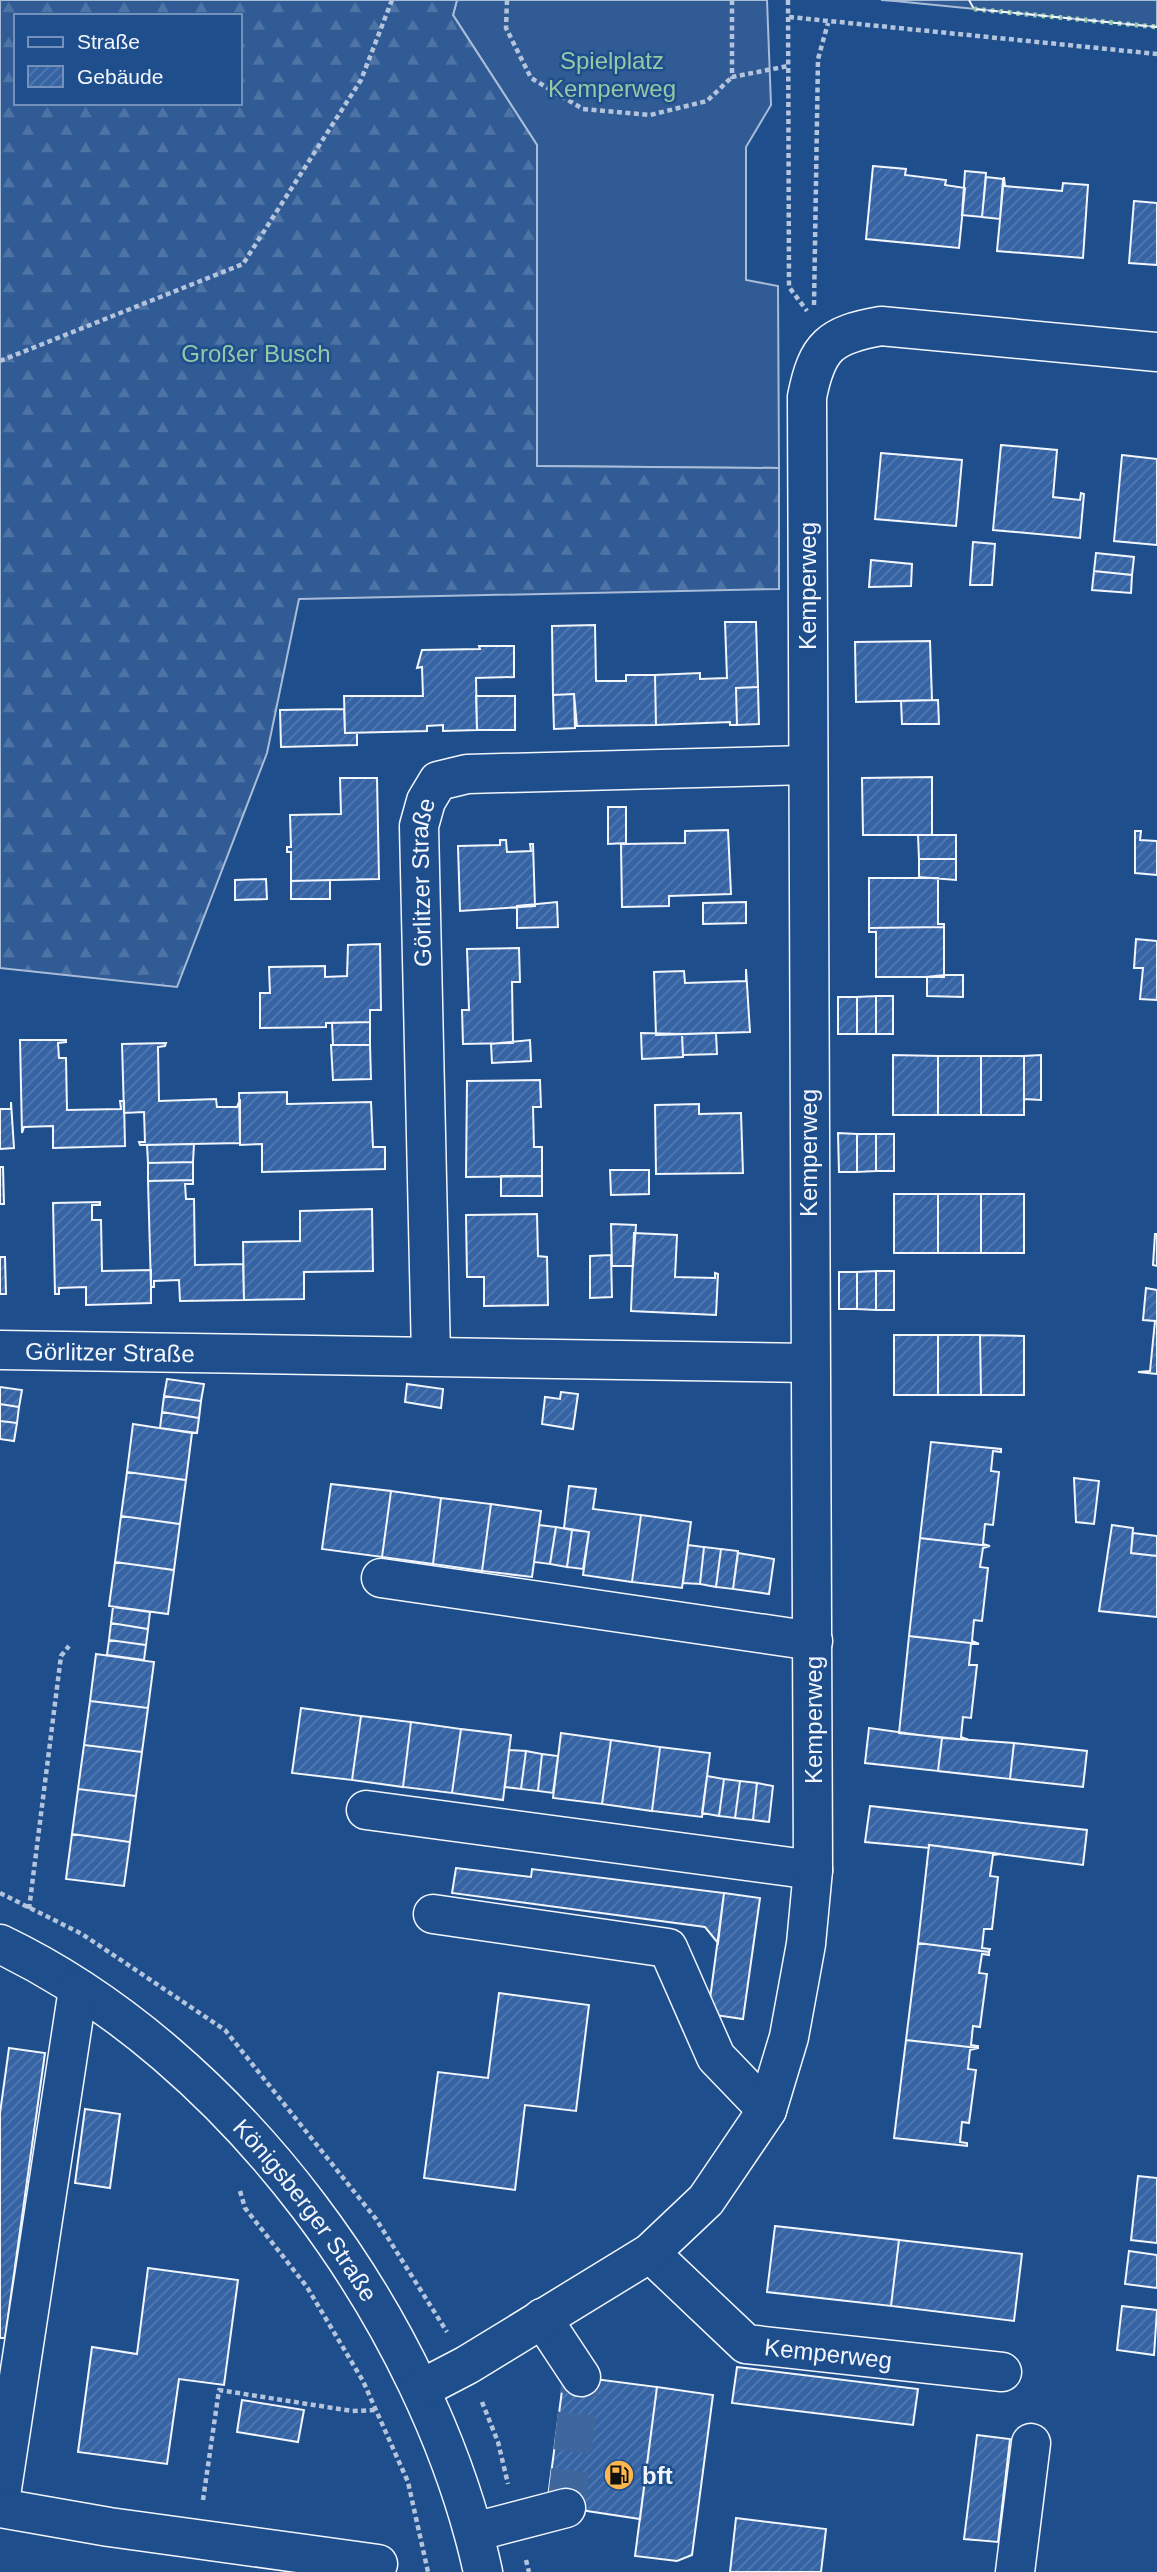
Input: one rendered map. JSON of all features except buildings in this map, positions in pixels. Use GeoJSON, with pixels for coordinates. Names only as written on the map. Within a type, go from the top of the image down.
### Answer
{"type":"FeatureCollection","features":[{"type":"Feature","properties":{"kind":"street","name":"Kemperweg"},"geometry":{"type":"LineString","coordinates":[[421,2389],[467,2365],[650,2253],[706,2200],[767,2110],[789,2036],[806,1944],[813,1870],[807,397],[813,368],[827,344],[849,331],[881,326],[1157,352]]}},
{"type":"Feature","properties":{"kind":"street","name":"Görlitzer Straße"},"geometry":{"type":"LineString","coordinates":[[431,1356],[419,826],[426,801],[438,781],[467,774],[807,765]]}},
{"type":"Feature","properties":{"kind":"street","name":"Görlitzer Straße"},"geometry":{"type":"LineString","coordinates":[[0,1350],[809,1363]]}},
{"type":"Feature","properties":{"kind":"street"},"geometry":{"type":"LineString","coordinates":[[382,1578],[813,1641]]}},
{"type":"Feature","properties":{"kind":"street"},"geometry":{"type":"LineString","coordinates":[[366,1810],[813,1870]]}},
{"type":"Feature","properties":{"kind":"street"},"geometry":{"type":"LineString","coordinates":[[433,1914],[668,1948],[716,2057],[767,2110]]}},
{"type":"Feature","properties":{"kind":"street","name":"Königsberger Straße"},"geometry":{"type":"LineString","coordinates":[[11,1950],[78,1989],[162,2052],[234,2120],[272,2162],[349,2261],[421,2389],[446,2446],[474,2532],[483,2572]]}},
{"type":"Feature","properties":{"kind":"street"},"geometry":{"type":"LineString","coordinates":[[0,2502],[78,1989]]}},
{"type":"Feature","properties":{"kind":"street","name":"Kemperweg"},"geometry":{"type":"LineString","coordinates":[[650,2253],[746,2344],[1002,2372]]}},
{"type":"Feature","properties":{"kind":"street"},"geometry":{"type":"LineString","coordinates":[[542,2318],[581,2377]]}},
{"type":"Feature","properties":{"kind":"street"},"geometry":{"type":"LineString","coordinates":[[1015,2572],[1031,2443]]}},
{"type":"Feature","properties":{"kind":"street"},"geometry":{"type":"LineString","coordinates":[[0,2508],[379,2564]]}},
{"type":"Feature","properties":{"kind":"street"},"geometry":{"type":"LineString","coordinates":[[474,2532],[566,2508]]}},
{"type":"Feature","properties":{"kind":"path"},"geometry":{"type":"LineString","coordinates":[[0,362],[243,264],[361,80],[392,0]]}},
{"type":"Feature","properties":{"kind":"path"},"geometry":{"type":"LineString","coordinates":[[507,0],[506,28],[531,78],[583,109],[650,115],[707,102],[732,77],[788,66]]}},
{"type":"Feature","properties":{"kind":"path"},"geometry":{"type":"LineString","coordinates":[[732,0],[732,77]]}},
{"type":"Feature","properties":{"kind":"path"},"geometry":{"type":"LineString","coordinates":[[788,0],[789,287],[814,320]]}},
{"type":"Feature","properties":{"kind":"path"},"geometry":{"type":"LineString","coordinates":[[789,17],[1157,54]]}},
{"type":"Feature","properties":{"kind":"path"},"geometry":{"type":"LineString","coordinates":[[814,310],[818,59],[828,23]]}},
{"type":"Feature","properties":{"kind":"path"},"geometry":{"type":"LineString","coordinates":[[11,1950],[61,1656],[69,1646]]}},
{"type":"Feature","properties":{"kind":"path"},"geometry":{"type":"LineString","coordinates":[[239,2187],[245,2208],[307,2287],[363,2381],[408,2482],[428,2572]]}},
{"type":"Feature","properties":{"kind":"path"},"geometry":{"type":"LineString","coordinates":[[467,2365],[498,2442],[529,2572]]}},
{"type":"Feature","properties":{"kind":"path"},"geometry":{"type":"LineString","coordinates":[[197,2539],[219,2390],[352,2411],[375,2411]]}},
{"type":"Feature","properties":{"kind":"shaded area"},"geometry":{"type":"Polygon","coordinates":[[[457,0],[767,0],[771,105],[746,147],[746,280],[778,286],[779,468],[537,466],[537,145],[453,15],[457,0]]]}},
{"type":"Feature","properties":{"kind":"shaded area"},"geometry":{"type":"Polygon","coordinates":[[[881,0],[1157,0],[1157,27],[895,1],[881,0]]]}},
{"type":"Feature","properties":{"kind":"green space","name":"Großer Busch"},"geometry":{"type":"Polygon","coordinates":[[[0,0],[457,0],[453,15],[537,145],[537,466],[779,468],[779,589],[299,599],[267,753],[177,987],[0,968],[0,0]]]}},
{"type":"Feature","properties":{"kind":"tunnel"},"geometry":{"type":"LineString","coordinates":[[566,2508],[581,2377]]}},
{"type":"Feature","properties":{"kind":"hedge"},"geometry":{"type":"LineString","coordinates":[[974,9],[1157,27]]}},
{"type":"Feature","properties":{"kind":"fence"},"geometry":{"type":"LineString","coordinates":[[969,0],[974,9],[1157,27]]}},
{"type":"Feature","properties":{"kind":"place","name":"bft"},"geometry":{"type":"Point","coordinates":[619,2475]}},
{"type":"Feature","properties":{"kind":"park label","name":"Spielplatz Kemperweg"},"geometry":{"type":"Point","coordinates":[612,74]}}]}
